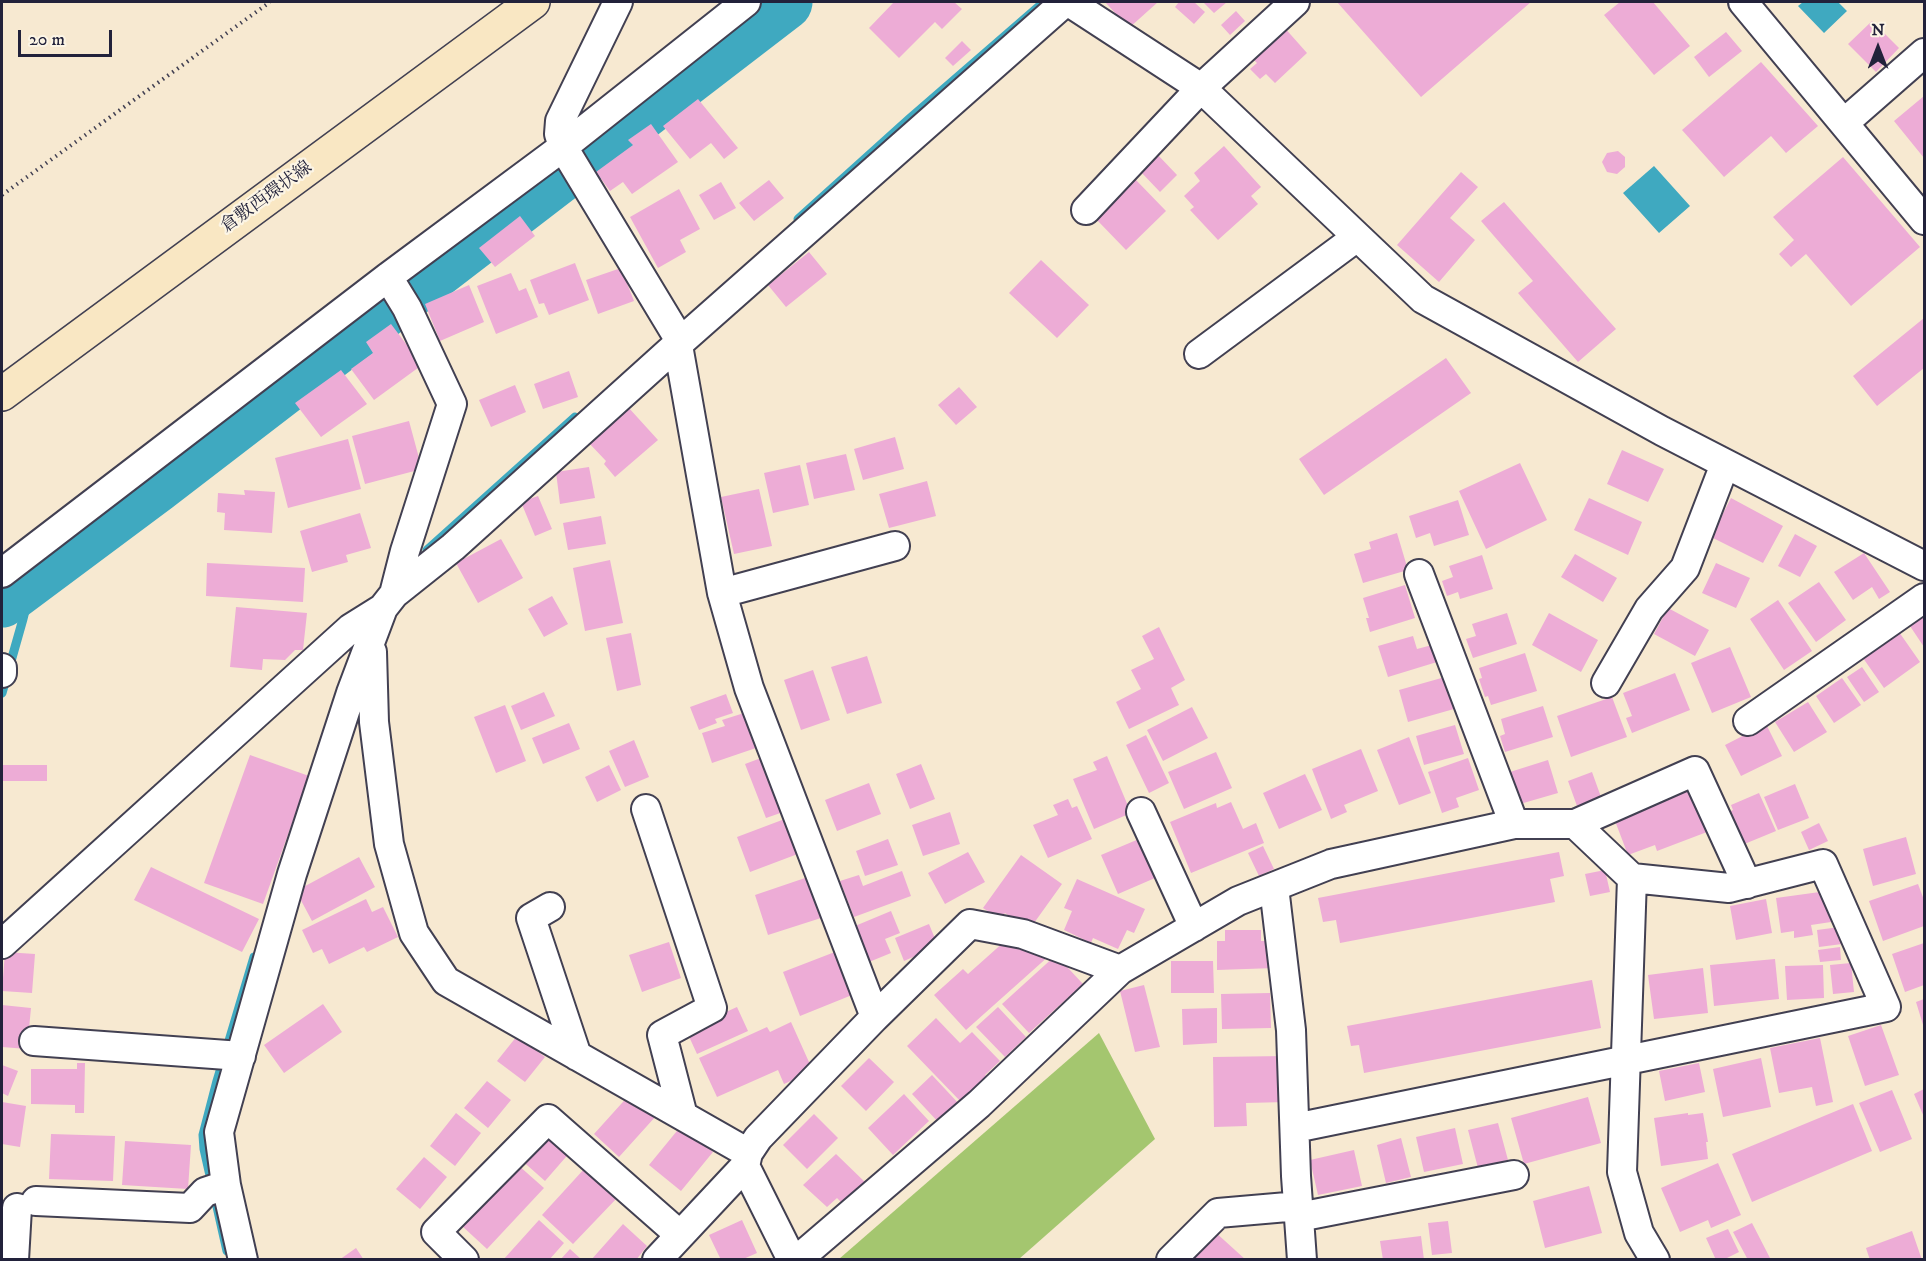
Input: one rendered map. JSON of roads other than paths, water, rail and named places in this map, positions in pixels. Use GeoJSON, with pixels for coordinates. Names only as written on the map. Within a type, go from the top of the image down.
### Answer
{"type":"FeatureCollection","features":[{"type":"Feature","properties":{"kind":"main road","name":"倉敷西環状線"},"geometry":{"type":"LineString","coordinates":[[2,394],[533,2]]}},
{"type":"Feature","properties":{"kind":"street"},"geometry":{"type":"LineString","coordinates":[[618,2],[560,121],[559,134],[675,334],[722,593],[749,688],[875,1017]]}},
{"type":"Feature","properties":{"kind":"street"},"geometry":{"type":"LineString","coordinates":[[2,573],[397,291],[571,158],[746,2]]}},
{"type":"Feature","properties":{"kind":"street"},"geometry":{"type":"LineString","coordinates":[[2,944],[351,628],[383,611],[675,334],[1067,2],[1201,88],[1423,298],[1725,464],[1924,566]]}},
{"type":"Feature","properties":{"kind":"street"},"geometry":{"type":"LineString","coordinates":[[1086,210],[1201,88],[1296,2]]}},
{"type":"Feature","properties":{"kind":"street"},"geometry":{"type":"LineString","coordinates":[[1743,2],[1924,220]]}},
{"type":"Feature","properties":{"kind":"street"},"geometry":{"type":"LineString","coordinates":[[1844,123],[1924,53]]}},
{"type":"Feature","properties":{"kind":"street"},"geometry":{"type":"LineString","coordinates":[[1199,354],[1357,237]]}},
{"type":"Feature","properties":{"kind":"street"},"geometry":{"type":"LineString","coordinates":[[243,1260],[216,1188],[219,1132],[230,1055],[405,551],[452,404],[397,291]]}},
{"type":"Feature","properties":{"kind":"street"},"geometry":{"type":"LineString","coordinates":[[1606,683],[1649,609],[1685,568],[1725,464]]}},
{"type":"Feature","properties":{"kind":"street"},"geometry":{"type":"LineString","coordinates":[[722,593],[894,546]]}},
{"type":"Feature","properties":{"kind":"street"},"geometry":{"type":"LineString","coordinates":[[1419,574],[1514,824]]}},
{"type":"Feature","properties":{"kind":"street"},"geometry":{"type":"LineString","coordinates":[[1748,721],[1924,598]]}},
{"type":"Feature","properties":{"kind":"street"},"geometry":{"type":"LineString","coordinates":[[383,611],[374,722],[389,844],[414,933],[446,981],[683,1116],[746,1159],[792,1260]]}},
{"type":"Feature","properties":{"kind":"street"},"geometry":{"type":"LineString","coordinates":[[2,668],[2,673]]}},
{"type":"Feature","properties":{"kind":"street"},"geometry":{"type":"LineString","coordinates":[[797,1260],[979,1104],[1120,970],[1238,901],[1331,864],[1514,824],[1575,824],[1695,771],[1747,884]]}},
{"type":"Feature","properties":{"kind":"street"},"geometry":{"type":"LineString","coordinates":[[646,809],[712,1008],[662,1035],[683,1116]]}},
{"type":"Feature","properties":{"kind":"street"},"geometry":{"type":"LineString","coordinates":[[1141,812],[1194,927]]}},
{"type":"Feature","properties":{"kind":"street"},"geometry":{"type":"LineString","coordinates":[[1295,1128],[1886,1007],[1823,864],[1730,888],[1632,878],[1575,824]]}},
{"type":"Feature","properties":{"kind":"street"},"geometry":{"type":"LineString","coordinates":[[1632,878],[1622,1172],[1639,1233],[1655,1260]]}},
{"type":"Feature","properties":{"kind":"street"},"geometry":{"type":"LineString","coordinates":[[1274,887],[1291,1030],[1302,1260]]}},
{"type":"Feature","properties":{"kind":"street"},"geometry":{"type":"LineString","coordinates":[[550,907],[531,918],[577,1056]]}},
{"type":"Feature","properties":{"kind":"street"},"geometry":{"type":"LineString","coordinates":[[657,1260],[746,1159],[758,1138],[969,924],[1023,934],[1120,970]]}},
{"type":"Feature","properties":{"kind":"street"},"geometry":{"type":"LineString","coordinates":[[34,1041],[230,1055]]}},
{"type":"Feature","properties":{"kind":"street"},"geometry":{"type":"LineString","coordinates":[[464,1260],[436,1232],[548,1119],[680,1235]]}},
{"type":"Feature","properties":{"kind":"street"},"geometry":{"type":"LineString","coordinates":[[1171,1260],[1218,1213],[1299,1211],[1514,1174]]}},
{"type":"Feature","properties":{"kind":"street"},"geometry":{"type":"LineString","coordinates":[[14,1260],[26,1204],[190,1208],[216,1188]]}},
{"type":"Feature","properties":{"kind":"water"},"geometry":{"type":"Polygon","coordinates":[[[1803,2],[1838,2],[1847,11],[1824,33],[1798,6],[1803,2]]]}},
{"type":"Feature","properties":{"kind":"water"},"geometry":{"type":"Polygon","coordinates":[[[1654,166],[1690,206],[1659,233],[1623,193],[1654,166]]]}},
{"type":"Feature","properties":{"kind":"waterway"},"geometry":{"type":"LineString","coordinates":[[2,599],[155,485],[784,2]]}},
{"type":"Feature","properties":{"kind":"waterway"},"geometry":{"type":"LineString","coordinates":[[798,219],[1044,2]]}},
{"type":"Feature","properties":{"kind":"waterway"},"geometry":{"type":"LineString","coordinates":[[427,550],[575,417]]}},
{"type":"Feature","properties":{"kind":"waterway"},"geometry":{"type":"LineString","coordinates":[[2,693],[34,575]]}},
{"type":"Feature","properties":{"kind":"waterway"},"geometry":{"type":"LineString","coordinates":[[227,1251],[204,1149],[203,1135],[254,957]]}}]}
